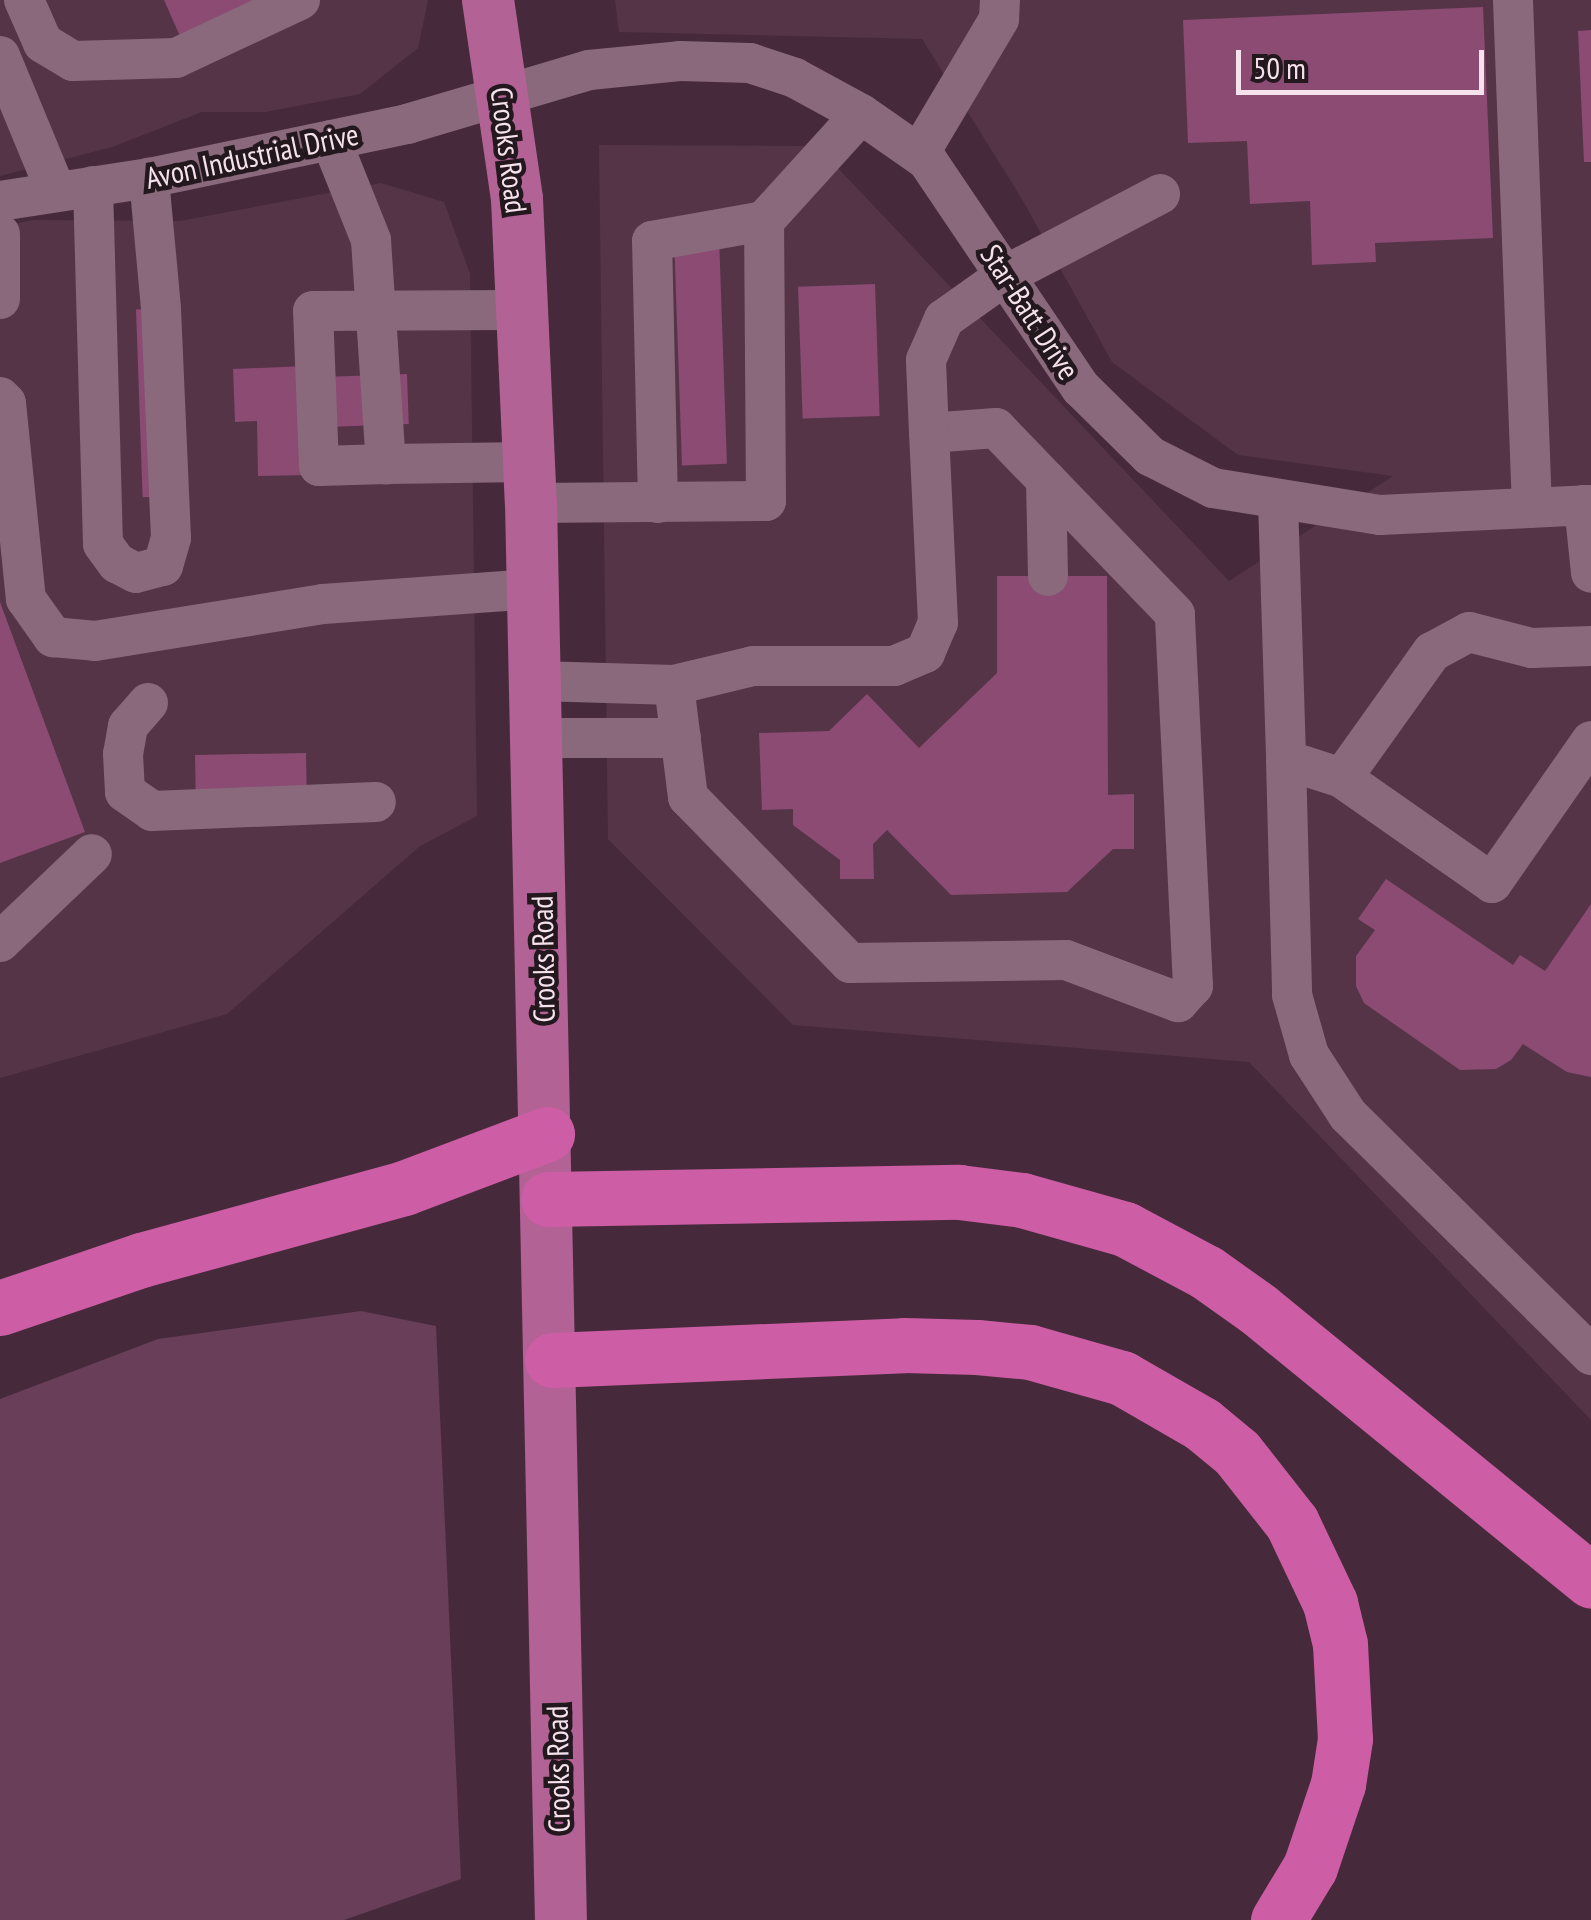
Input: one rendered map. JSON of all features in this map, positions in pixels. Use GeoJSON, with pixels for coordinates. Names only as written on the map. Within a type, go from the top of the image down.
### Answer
{"type":"FeatureCollection","features":[{"type":"Feature","properties":{"kind":"highway"},"geometry":{"type":"LineString","coordinates":[[0,1308],[140,1260],[404,1188],[547,1134]]}},
{"type":"Feature","properties":{"kind":"highway"},"geometry":{"type":"LineString","coordinates":[[548,1199],[959,1192],[1022,1200],[1124,1228],[1206,1272],[1258,1308],[1591,1580]]}},
{"type":"Feature","properties":{"kind":"highway"},"geometry":{"type":"LineString","coordinates":[[552,1360],[904,1345],[1030,1352],[1122,1378],[1202,1424],[1238,1453],[1292,1523],[1330,1603],[1340,1644],[1346,1739],[1338,1784],[1310,1866],[1278,1920]]}},
{"type":"Feature","properties":{"kind":"main road","name":"Crooks Road"},"geometry":{"type":"LineString","coordinates":[[488,0],[517,199],[530,483],[552,1360],[561,1920]]}},
{"type":"Feature","properties":{"kind":"street"},"geometry":{"type":"LineString","coordinates":[[24,0],[43,43],[73,60],[176,58],[300,0]]}},
{"type":"Feature","properties":{"kind":"street"},"geometry":{"type":"LineString","coordinates":[[919,154],[999,19],[1000,0]]}},
{"type":"Feature","properties":{"kind":"street"},"geometry":{"type":"LineString","coordinates":[[1513,0],[1532,508]]}},
{"type":"Feature","properties":{"kind":"street"},"geometry":{"type":"LineString","coordinates":[[0,56],[74,189],[103,544],[117,563],[136,573],[163,566],[171,538],[160,308],[149,178]]}},
{"type":"Feature","properties":{"kind":"street","name":"Star-Batt Drive"},"geometry":{"type":"LineString","coordinates":[[502,98],[589,70],[680,60],[750,63],[795,78],[861,114],[928,160],[1080,388],[1150,456],[1214,488],[1380,516],[1587,505]]}},
{"type":"Feature","properties":{"kind":"street","name":"Avon Industrial Drive"},"geometry":{"type":"LineString","coordinates":[[0,201],[149,178],[331,140],[502,98]]}},
{"type":"Feature","properties":{"kind":"street"},"geometry":{"type":"LineString","coordinates":[[658,503],[652,241],[764,221],[861,114]]}},
{"type":"Feature","properties":{"kind":"street"},"geometry":{"type":"LineString","coordinates":[[331,140],[371,240],[386,464]]}},
{"type":"Feature","properties":{"kind":"street"},"geometry":{"type":"LineString","coordinates":[[536,681],[674,686],[752,666],[894,666],[925,654],[938,623],[926,360],[944,319],[1006,275],[1160,194]]}},
{"type":"Feature","properties":{"kind":"street"},"geometry":{"type":"LineString","coordinates":[[523,310],[313,311],[319,466],[386,464],[658,503],[766,501],[764,221]]}},
{"type":"Feature","properties":{"kind":"street"},"geometry":{"type":"LineString","coordinates":[[0,234],[0,300]]}},
{"type":"Feature","properties":{"kind":"street"},"geometry":{"type":"LineString","coordinates":[[0,397],[6,403],[26,599],[53,638],[94,641],[323,604],[533,590]]}},
{"type":"Feature","properties":{"kind":"street"},"geometry":{"type":"LineString","coordinates":[[674,686],[688,798],[850,962],[1066,960],[1178,1002],[1194,986],[1175,614],[996,428],[930,432]]}},
{"type":"Feature","properties":{"kind":"street"},"geometry":{"type":"LineString","coordinates":[[1046,480],[1048,576]]}},
{"type":"Feature","properties":{"kind":"street"},"geometry":{"type":"LineString","coordinates":[[1278,501],[1292,994],[1309,1055],[1348,1116],[1591,1356]]}},
{"type":"Feature","properties":{"kind":"street"},"geometry":{"type":"LineString","coordinates":[[1587,505],[1591,573]]}},
{"type":"Feature","properties":{"kind":"street"},"geometry":{"type":"LineString","coordinates":[[1342,778],[1432,652],[1469,632],[1532,648],[1591,646]]}},
{"type":"Feature","properties":{"kind":"street"},"geometry":{"type":"LineString","coordinates":[[148,702],[128,726],[123,754],[125,792],[152,811],[376,802]]}},
{"type":"Feature","properties":{"kind":"street"},"geometry":{"type":"LineString","coordinates":[[538,738],[681,738]]}},
{"type":"Feature","properties":{"kind":"street"},"geometry":{"type":"LineString","coordinates":[[1286,760],[1342,778],[1492,883],[1591,741]]}},
{"type":"Feature","properties":{"kind":"street"},"geometry":{"type":"LineString","coordinates":[[0,942],[92,854]]}},
{"type":"Feature","properties":{"kind":"shaded area"},"geometry":{"type":"Polygon","coordinates":[[[0,0],[428,0],[418,48],[360,94],[265,112],[202,112],[112,147],[0,176],[0,0]]]}},
{"type":"Feature","properties":{"kind":"shaded area"},"geometry":{"type":"Polygon","coordinates":[[[615,0],[1591,0],[1591,1420],[1249,1062],[793,1025],[608,839],[599,145],[817,146],[1229,581],[1393,476],[1238,455],[1112,362],[1022,199],[922,39],[619,32],[615,0]]]}},
{"type":"Feature","properties":{"kind":"shaded area"},"geometry":{"type":"Polygon","coordinates":[[[381,183],[444,202],[470,274],[477,816],[420,846],[227,1014],[0,1078],[0,227],[33,220],[180,221],[381,183]]]}},
{"type":"Feature","properties":{"kind":"shaded area"},"geometry":{"type":"Polygon","coordinates":[[[361,1311],[436,1326],[461,1879],[344,1920],[0,1920],[0,1399],[158,1339],[361,1311]]]}},
{"type":"Feature","properties":{"kind":"building"},"geometry":{"type":"Polygon","coordinates":[[[164,0],[261,0],[183,43],[164,0]]]}},
{"type":"Feature","properties":{"kind":"building"},"geometry":{"type":"Polygon","coordinates":[[[1483,7],[1493,238],[1375,243],[1376,262],[1312,265],[1310,201],[1250,204],[1247,141],[1188,143],[1183,20],[1483,7]]]}},
{"type":"Feature","properties":{"kind":"building"},"geometry":{"type":"Polygon","coordinates":[[[1591,30],[1591,162],[1584,162],[1578,31],[1591,30]]]}},
{"type":"Feature","properties":{"kind":"building"},"geometry":{"type":"Polygon","coordinates":[[[719,236],[727,464],[682,465],[674,238],[719,236]]]}},
{"type":"Feature","properties":{"kind":"building"},"geometry":{"type":"Polygon","coordinates":[[[875,284],[880,416],[803,419],[798,287],[875,284]]]}},
{"type":"Feature","properties":{"kind":"building"},"geometry":{"type":"Polygon","coordinates":[[[178,308],[185,496],[143,497],[136,309],[178,308]]]}},
{"type":"Feature","properties":{"kind":"building"},"geometry":{"type":"Polygon","coordinates":[[[306,366],[309,475],[258,476],[257,421],[235,422],[233,369],[306,366]]]}},
{"type":"Feature","properties":{"kind":"building"},"geometry":{"type":"Polygon","coordinates":[[[407,374],[409,424],[332,427],[330,377],[407,374]]]}},
{"type":"Feature","properties":{"kind":"building"},"geometry":{"type":"Polygon","coordinates":[[[997,576],[1107,576],[1108,795],[1134,794],[1134,849],[1113,849],[1067,892],[951,895],[887,830],[873,844],[874,879],[840,879],[840,860],[793,825],[793,809],[762,810],[759,733],[829,731],[867,694],[919,748],[997,673],[997,576]]]}},
{"type":"Feature","properties":{"kind":"building"},"geometry":{"type":"Polygon","coordinates":[[[0,602],[85,832],[0,863],[0,602]]]}},
{"type":"Feature","properties":{"kind":"building"},"geometry":{"type":"Polygon","coordinates":[[[306,753],[307,792],[196,794],[195,755],[306,753]]]}},
{"type":"Feature","properties":{"kind":"building"},"geometry":{"type":"Polygon","coordinates":[[[1386,879],[1513,965],[1520,955],[1545,971],[1591,904],[1591,1077],[1567,1072],[1523,1044],[1511,1060],[1496,1069],[1460,1070],[1364,1003],[1356,986],[1356,956],[1375,930],[1358,919],[1386,879]]]}}]}
